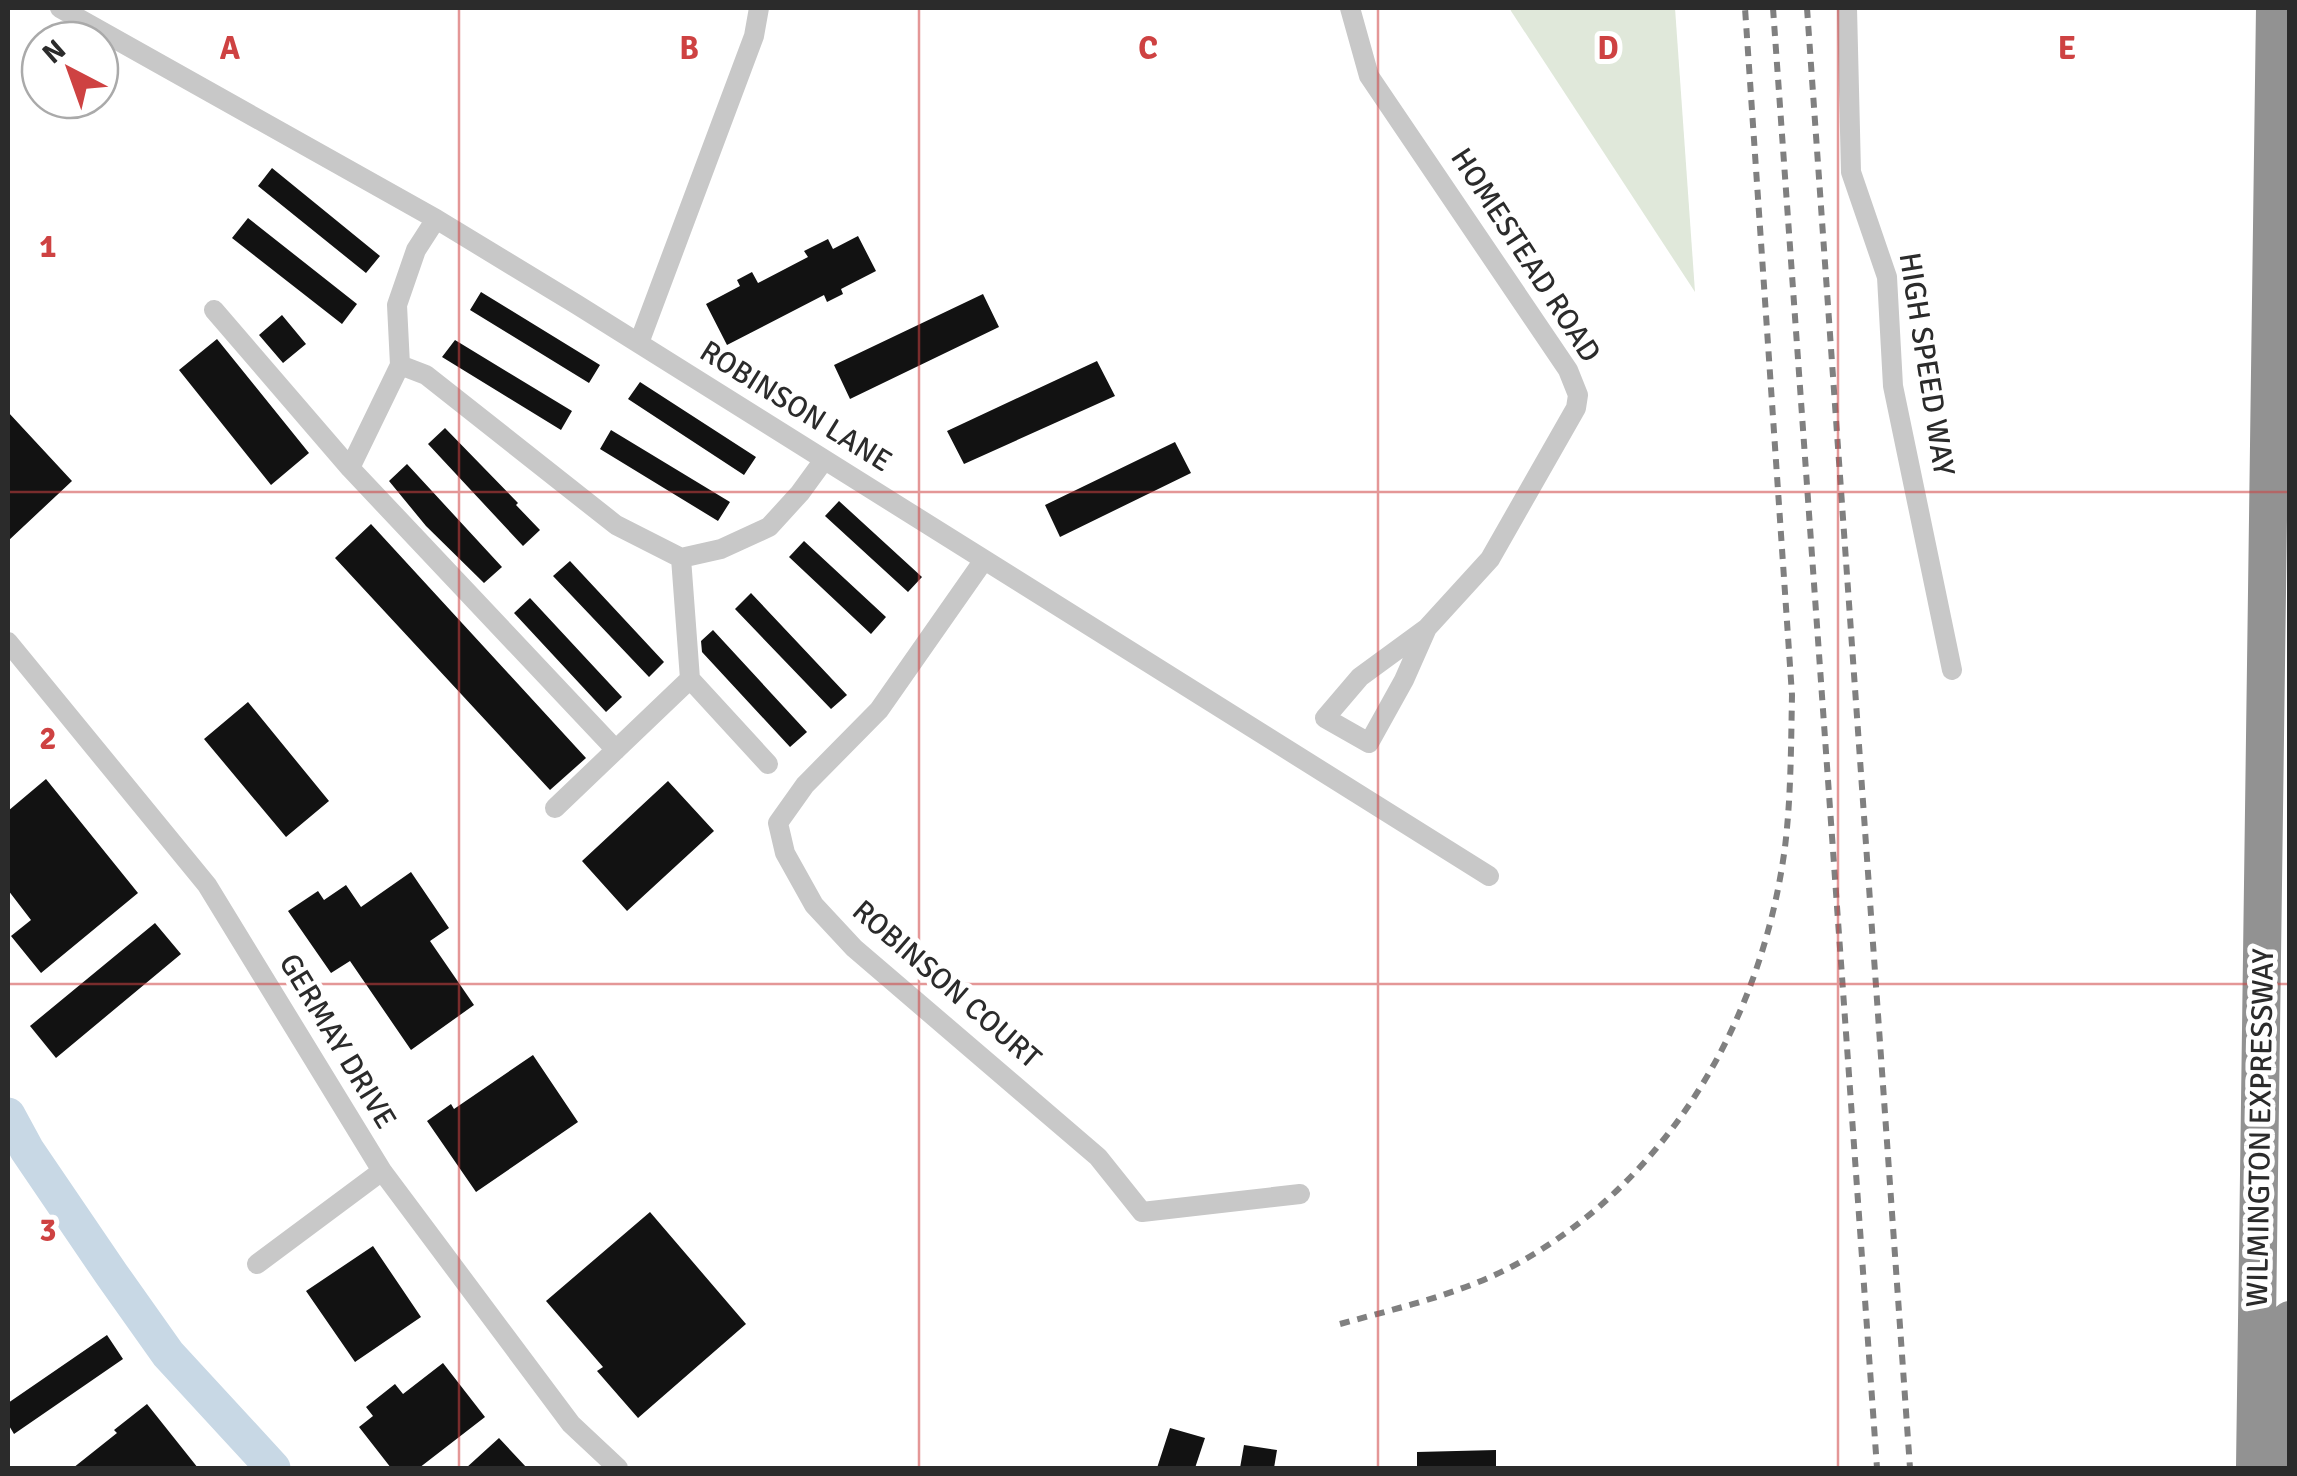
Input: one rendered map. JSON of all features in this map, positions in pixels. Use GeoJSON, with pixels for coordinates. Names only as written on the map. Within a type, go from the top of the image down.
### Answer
{"type":"FeatureCollection","features":[{"type":"Feature","properties":{"kind":"highway","name":"WILMINGTON EXPRESSWAY"},"geometry":{"type":"LineString","coordinates":[[2254,1468],[2275,8]]}},
{"type":"Feature","properties":{"kind":"highway","name":"WILMINGTON EXPRESSWAY"},"geometry":{"type":"LineString","coordinates":[[2287,1468],[2290,1320]]}},
{"type":"Feature","properties":{"kind":"street","name":"ROBINSON LANE"},"geometry":{"type":"LineString","coordinates":[[60,8],[436,219],[1489,876]]}},
{"type":"Feature","properties":{"kind":"street"},"geometry":{"type":"LineString","coordinates":[[639,343],[754,36],[759,8]]}},
{"type":"Feature","properties":{"kind":"street","name":"HOMESTEAD ROAD"},"geometry":{"type":"LineString","coordinates":[[1350,8],[1369,76],[1568,370],[1578,395],[1576,408],[1490,559],[1427,628],[1360,677],[1326,718],[1368,742],[1404,680],[1427,628]]}},
{"type":"Feature","properties":{"kind":"street","name":"HIGH SPEED WAY"},"geometry":{"type":"LineString","coordinates":[[1847,8],[1852,172],[1887,277],[1894,386],[1952,670]]}},
{"type":"Feature","properties":{"kind":"street"},"geometry":{"type":"LineString","coordinates":[[350,468],[400,364],[397,305],[416,250],[436,219]]}},
{"type":"Feature","properties":{"kind":"street"},"geometry":{"type":"LineString","coordinates":[[214,310],[350,468],[616,750]]}},
{"type":"Feature","properties":{"kind":"street"},"geometry":{"type":"LineString","coordinates":[[400,364],[426,375],[616,525],[682,558],[721,549],[769,526],[800,494],[824,460]]}},
{"type":"Feature","properties":{"kind":"street"},"geometry":{"type":"LineString","coordinates":[[682,558],[690,679],[768,764]]}},
{"type":"Feature","properties":{"kind":"street","name":"ROBINSON COURT"},"geometry":{"type":"LineString","coordinates":[[984,560],[879,710],[805,786],[778,823],[785,852],[814,904],[854,948],[1098,1157],[1142,1212],[1300,1194]]}},
{"type":"Feature","properties":{"kind":"street","name":"GERMAY DRIVE"},"geometry":{"type":"LineString","coordinates":[[8,642],[207,885],[382,1171],[571,1424],[618,1468]]}},
{"type":"Feature","properties":{"kind":"street"},"geometry":{"type":"LineString","coordinates":[[555,808],[690,679]]}},
{"type":"Feature","properties":{"kind":"street"},"geometry":{"type":"LineString","coordinates":[[257,1264],[382,1171]]}},
{"type":"Feature","properties":{"kind":"shaded area"},"geometry":{"type":"Polygon","coordinates":[[[1510,8],[1675,8],[1695,292],[1511,11],[1510,8]]]}},
{"type":"Feature","properties":{"kind":"building"},"geometry":{"type":"Polygon","coordinates":[[[272,168],[380,256],[366,273],[258,186],[272,168]]]}},
{"type":"Feature","properties":{"kind":"building"},"geometry":{"type":"Polygon","coordinates":[[[248,218],[357,304],[342,324],[232,238],[248,218]]]}},
{"type":"Feature","properties":{"kind":"building"},"geometry":{"type":"Polygon","coordinates":[[[858,236],[876,271],[841,289],[843,294],[827,302],[824,295],[727,345],[706,304],[740,286],[737,280],[752,272],[758,283],[808,257],[804,251],[828,239],[833,249],[858,236]]]}},
{"type":"Feature","properties":{"kind":"building"},"geometry":{"type":"Polygon","coordinates":[[[481,292],[600,365],[589,383],[470,310],[481,292]]]}},
{"type":"Feature","properties":{"kind":"building"},"geometry":{"type":"Polygon","coordinates":[[[983,294],[999,327],[850,399],[834,365],[983,294]]]}},
{"type":"Feature","properties":{"kind":"building"},"geometry":{"type":"Polygon","coordinates":[[[282,315],[306,344],[283,363],[259,335],[282,315]]]}},
{"type":"Feature","properties":{"kind":"building"},"geometry":{"type":"Polygon","coordinates":[[[217,339],[309,453],[271,485],[179,370],[217,339]]]}},
{"type":"Feature","properties":{"kind":"building"},"geometry":{"type":"Polygon","coordinates":[[[455,340],[572,411],[561,430],[442,357],[455,340]]]}},
{"type":"Feature","properties":{"kind":"building"},"geometry":{"type":"Polygon","coordinates":[[[1097,361],[1115,396],[964,464],[947,431],[1097,361]]]}},
{"type":"Feature","properties":{"kind":"building"},"geometry":{"type":"Polygon","coordinates":[[[640,382],[756,457],[744,475],[628,399],[640,382]]]}},
{"type":"Feature","properties":{"kind":"building"},"geometry":{"type":"Polygon","coordinates":[[[8,412],[72,481],[8,541],[8,412]]]}},
{"type":"Feature","properties":{"kind":"building"},"geometry":{"type":"Polygon","coordinates":[[[445,428],[540,530],[523,546],[428,444],[445,428]]]}},
{"type":"Feature","properties":{"kind":"building"},"geometry":{"type":"Polygon","coordinates":[[[611,430],[730,502],[718,521],[600,449],[611,430]]]}},
{"type":"Feature","properties":{"kind":"building"},"geometry":{"type":"Polygon","coordinates":[[[1175,442],[1191,473],[1060,537],[1045,505],[1175,442]]]}},
{"type":"Feature","properties":{"kind":"building"},"geometry":{"type":"Polygon","coordinates":[[[407,464],[502,567],[484,583],[426,526],[389,481],[407,464]]]}},
{"type":"Feature","properties":{"kind":"building"},"geometry":{"type":"Polygon","coordinates":[[[839,501],[922,577],[908,592],[825,516],[839,501]]]}},
{"type":"Feature","properties":{"kind":"building"},"geometry":{"type":"Polygon","coordinates":[[[371,524],[586,758],[550,790],[335,558],[371,524]]]}},
{"type":"Feature","properties":{"kind":"building"},"geometry":{"type":"Polygon","coordinates":[[[804,541],[886,617],[871,634],[789,557],[804,541]]]}},
{"type":"Feature","properties":{"kind":"building"},"geometry":{"type":"Polygon","coordinates":[[[570,561],[664,662],[649,677],[553,576],[570,561]]]}},
{"type":"Feature","properties":{"kind":"building"},"geometry":{"type":"Polygon","coordinates":[[[751,593],[847,695],[831,709],[735,609],[751,593]]]}},
{"type":"Feature","properties":{"kind":"building"},"geometry":{"type":"Polygon","coordinates":[[[530,598],[622,697],[606,712],[514,613],[530,598]]]}},
{"type":"Feature","properties":{"kind":"building"},"geometry":{"type":"Polygon","coordinates":[[[713,630],[807,732],[790,747],[702,652],[701,641],[713,630]]]}},
{"type":"Feature","properties":{"kind":"building"},"geometry":{"type":"Polygon","coordinates":[[[248,702],[329,801],[286,837],[204,739],[248,702]]]}},
{"type":"Feature","properties":{"kind":"building"},"geometry":{"type":"Polygon","coordinates":[[[46,779],[138,893],[41,973],[11,936],[31,920],[8,890],[8,811],[46,779]]]}},
{"type":"Feature","properties":{"kind":"building"},"geometry":{"type":"Polygon","coordinates":[[[668,781],[714,831],[627,911],[582,861],[668,781]]]}},
{"type":"Feature","properties":{"kind":"building"},"geometry":{"type":"Polygon","coordinates":[[[411,872],[449,928],[430,941],[474,1005],[411,1050],[350,961],[331,973],[288,911],[318,891],[324,900],[346,885],[361,907],[411,872]]]}},
{"type":"Feature","properties":{"kind":"building"},"geometry":{"type":"Polygon","coordinates":[[[155,923],[181,954],[56,1058],[30,1026],[155,923]]]}},
{"type":"Feature","properties":{"kind":"building"},"geometry":{"type":"Polygon","coordinates":[[[533,1055],[578,1122],[476,1192],[427,1121],[451,1104],[454,1109],[533,1055]]]}},
{"type":"Feature","properties":{"kind":"building"},"geometry":{"type":"Polygon","coordinates":[[[650,1212],[746,1324],[638,1418],[597,1371],[603,1367],[546,1301],[650,1212]]]}},
{"type":"Feature","properties":{"kind":"building"},"geometry":{"type":"Polygon","coordinates":[[[373,1246],[421,1317],[355,1362],[306,1291],[373,1246]]]}},
{"type":"Feature","properties":{"kind":"building"},"geometry":{"type":"Polygon","coordinates":[[[107,1335],[123,1359],[14,1434],[8,1424],[8,1403],[107,1335]]]}},
{"type":"Feature","properties":{"kind":"building"},"geometry":{"type":"Polygon","coordinates":[[[443,1363],[485,1417],[419,1468],[391,1468],[359,1427],[373,1416],[366,1407],[395,1384],[403,1394],[443,1363]]]}},
{"type":"Feature","properties":{"kind":"building"},"geometry":{"type":"Polygon","coordinates":[[[147,1404],[198,1468],[73,1468],[117,1433],[114,1430],[147,1404]]]}},
{"type":"Feature","properties":{"kind":"building"},"geometry":{"type":"Polygon","coordinates":[[[1170,1428],[1205,1438],[1195,1468],[1157,1468],[1170,1428]]]}},
{"type":"Feature","properties":{"kind":"building"},"geometry":{"type":"Polygon","coordinates":[[[499,1438],[527,1468],[466,1468],[499,1438]]]}},
{"type":"Feature","properties":{"kind":"building"},"geometry":{"type":"Polygon","coordinates":[[[1244,1445],[1277,1450],[1274,1468],[1240,1468],[1244,1445]]]}},
{"type":"Feature","properties":{"kind":"building"},"geometry":{"type":"Polygon","coordinates":[[[1496,1450],[1496,1468],[1417,1468],[1417,1452],[1496,1450]]]}},
{"type":"Feature","properties":{"kind":"waterway"},"geometry":{"type":"LineString","coordinates":[[8,1115],[27,1150],[168,1354],[273,1468]]}},
{"type":"Feature","properties":{"kind":"railway"},"geometry":{"type":"LineString","coordinates":[[1340,1324],[1472,1285],[1513,1266],[1569,1231],[1618,1189],[1662,1142],[1699,1090],[1730,1033],[1755,974],[1773,911],[1785,847],[1792,695],[1745,8]]}},
{"type":"Feature","properties":{"kind":"railway"},"geometry":{"type":"LineString","coordinates":[[1773,8],[1877,1468]]}},
{"type":"Feature","properties":{"kind":"railway"},"geometry":{"type":"LineString","coordinates":[[1807,8],[1910,1468]]}}]}
